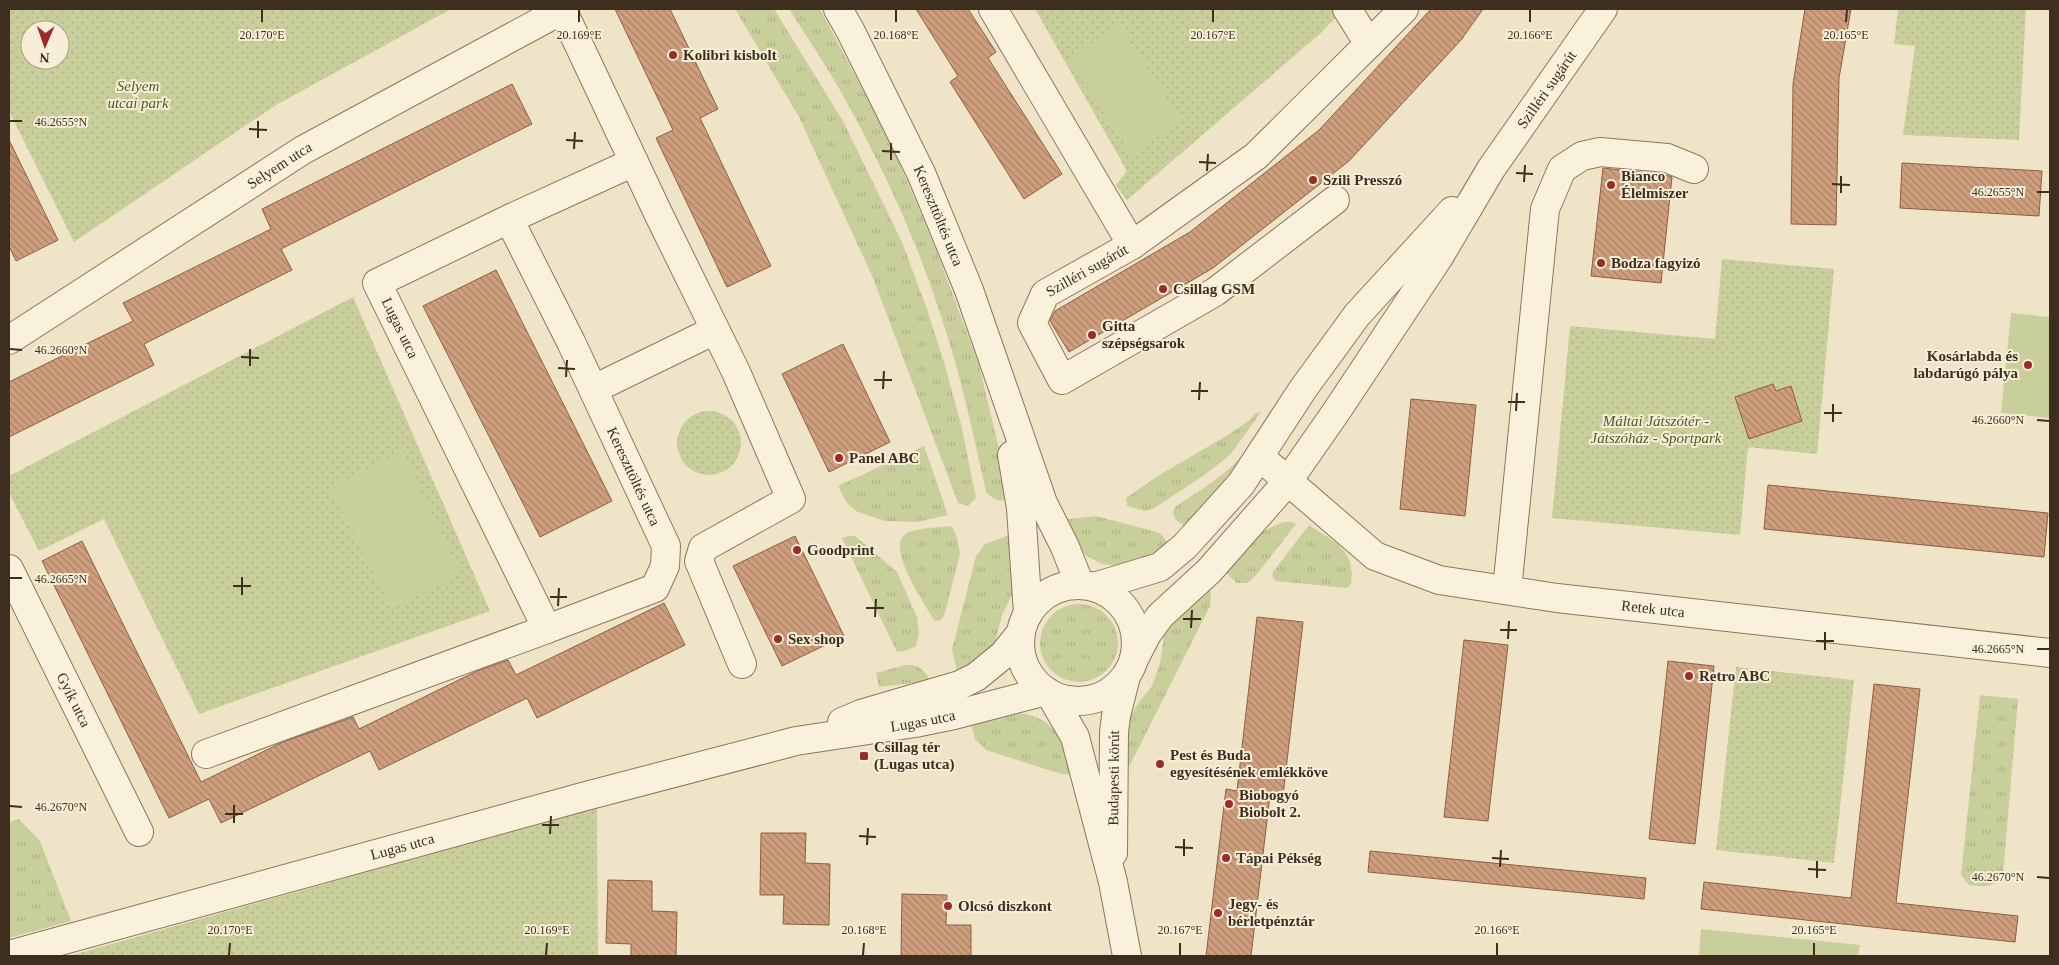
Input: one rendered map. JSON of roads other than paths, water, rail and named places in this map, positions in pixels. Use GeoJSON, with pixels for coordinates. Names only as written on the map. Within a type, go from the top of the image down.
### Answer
{"type":"FeatureCollection","features":[{"type":"Feature","properties":{"kind":"street","name":"Kereszttöltés utca"},"geometry":{"type":"LineString","coordinates":[[838,9],[921,173],[969,290],[1043,503],[1087,586]]}},
{"type":"Feature","properties":{"kind":"street"},"geometry":{"type":"LineString","coordinates":[[993,9],[1132,245]]}},
{"type":"Feature","properties":{"kind":"street"},"geometry":{"type":"LineString","coordinates":[[1347,9],[1369,44]]}},
{"type":"Feature","properties":{"kind":"street","name":"Szilléri sugárút"},"geometry":{"type":"LineString","coordinates":[[1335,200],[1215,292],[1062,380],[1032,323],[1045,294],[1132,245],[1256,156],[1404,9]]}},
{"type":"Feature","properties":{"kind":"street","name":"Szilléri sugárút"},"geometry":{"type":"LineString","coordinates":[[1130,667],[1147,634],[1160,616],[1209,571],[1288,481],[1439,257],[1491,169],[1603,9]]}},
{"type":"Feature","properties":{"kind":"street"},"geometry":{"type":"LineString","coordinates":[[562,10],[715,330],[791,499],[703,548],[699,561],[742,664]]}},
{"type":"Feature","properties":{"kind":"street","name":"Selyem utca"},"geometry":{"type":"LineString","coordinates":[[10,337],[303,150],[562,10]]}},
{"type":"Feature","properties":{"kind":"street"},"geometry":{"type":"LineString","coordinates":[[1507,590],[1545,209],[1562,169],[1582,156],[1600,152],[1667,158],[1694,169]]}},
{"type":"Feature","properties":{"kind":"street","name":"Lugas utca"},"geometry":{"type":"LineString","coordinates":[[547,629],[377,283],[508,219],[634,162]]}},
{"type":"Feature","properties":{"kind":"street","name":"Szilléri sugárút"},"geometry":{"type":"LineString","coordinates":[[1087,586],[1160,567],[1185,546],[1241,484],[1304,390],[1357,316],[1491,169]]}},
{"type":"Feature","properties":{"kind":"street","name":"Kereszttöltés utca"},"geometry":{"type":"LineString","coordinates":[[508,219],[594,389],[666,546],[665,566],[655,588],[547,629]]}},
{"type":"Feature","properties":{"kind":"street"},"geometry":{"type":"LineString","coordinates":[[594,389],[715,330]]}},
{"type":"Feature","properties":{"kind":"street","name":"Kereszttöltés utca"},"geometry":{"type":"LineString","coordinates":[[998,374],[1021,508],[1024,624]]}},
{"type":"Feature","properties":{"kind":"street","name":"Retek utca"},"geometry":{"type":"LineString","coordinates":[[1260,457],[1375,556],[1439,580],[1612,604],[2050,653]]}},
{"type":"Feature","properties":{"kind":"street","name":"Gyík utca"},"geometry":{"type":"LineString","coordinates":[[9,569],[139,832]]}},
{"type":"Feature","properties":{"kind":"street"},"geometry":{"type":"LineString","coordinates":[[1065,586],[1087,586],[1111,595],[1124,607],[1133,623],[1136,641],[1130,667],[1118,686],[1107,694],[1095,699],[1082,701],[1068,700],[1048,692],[1032,679],[1024,665],[1020,650],[1024,624],[1037,601],[1050,592],[1065,586]]}},
{"type":"Feature","properties":{"kind":"street","name":"Lugas utca"},"geometry":{"type":"LineString","coordinates":[[796,741],[861,714],[960,685],[976,677],[1003,654],[1024,624]]}},
{"type":"Feature","properties":{"kind":"street"},"geometry":{"type":"LineString","coordinates":[[206,754],[547,629]]}},
{"type":"Feature","properties":{"kind":"street","name":"Budapesti körút"},"geometry":{"type":"LineString","coordinates":[[1112,882],[1114,732],[1116,716],[1130,667]]}},
{"type":"Feature","properties":{"kind":"street","name":"Lugas utca"},"geometry":{"type":"LineString","coordinates":[[9,955],[586,796],[796,741],[915,723],[1048,692]]}},
{"type":"Feature","properties":{"kind":"street","name":"Budapesti körút"},"geometry":{"type":"LineString","coordinates":[[1048,692],[1074,738],[1112,882],[1127,956]]}},
{"type":"Feature","properties":{"kind":"place","name":"Kolibri kisbolt"},"geometry":{"type":"Point","coordinates":[673,55]}},
{"type":"Feature","properties":{"kind":"place","name":"Szili Presszó"},"geometry":{"type":"Point","coordinates":[1313,180]}},
{"type":"Feature","properties":{"kind":"place","name":"Bianco Élelmiszer"},"geometry":{"type":"Point","coordinates":[1611,185]}},
{"type":"Feature","properties":{"kind":"place","name":"Bodza fagyizó"},"geometry":{"type":"Point","coordinates":[1601,263]}},
{"type":"Feature","properties":{"kind":"place","name":"Csillag GSM"},"geometry":{"type":"Point","coordinates":[1163,289]}},
{"type":"Feature","properties":{"kind":"place","name":"Gitta szépségsarok"},"geometry":{"type":"Point","coordinates":[1092,335]}},
{"type":"Feature","properties":{"kind":"place","name":"Kosárlabda és labdarúgó pálya"},"geometry":{"type":"Point","coordinates":[2028,365]}},
{"type":"Feature","properties":{"kind":"place","name":"Panel ABC"},"geometry":{"type":"Point","coordinates":[839,458]}},
{"type":"Feature","properties":{"kind":"place","name":"Goodprint"},"geometry":{"type":"Point","coordinates":[797,550]}},
{"type":"Feature","properties":{"kind":"place","name":"Sex shop"},"geometry":{"type":"Point","coordinates":[778,639]}},
{"type":"Feature","properties":{"kind":"place","name":"Retro ABC"},"geometry":{"type":"Point","coordinates":[1689,676]}},
{"type":"Feature","properties":{"kind":"place","name":"Csillag tér (Lugas utca)"},"geometry":{"type":"Point","coordinates":[864,756]}},
{"type":"Feature","properties":{"kind":"place","name":"Pest és Buda egyesítésének emlékköve"},"geometry":{"type":"Point","coordinates":[1160,764]}},
{"type":"Feature","properties":{"kind":"place","name":"Biobogyó Biobolt 2."},"geometry":{"type":"Point","coordinates":[1229,804]}},
{"type":"Feature","properties":{"kind":"place","name":"Tápai Pékség"},"geometry":{"type":"Point","coordinates":[1226,858]}},
{"type":"Feature","properties":{"kind":"place","name":"Olcsó diszkont"},"geometry":{"type":"Point","coordinates":[948,906]}},
{"type":"Feature","properties":{"kind":"place","name":"Jegy- és bérletpénztár"},"geometry":{"type":"Point","coordinates":[1218,913]}},
{"type":"Feature","properties":{"kind":"park label","name":"Selyem utcai park"},"geometry":{"type":"Point","coordinates":[138,94]}},
{"type":"Feature","properties":{"kind":"park label","name":"Máltai Játszótér - Játszóház - Sportpark"},"geometry":{"type":"Point","coordinates":[1656,430]}}]}
